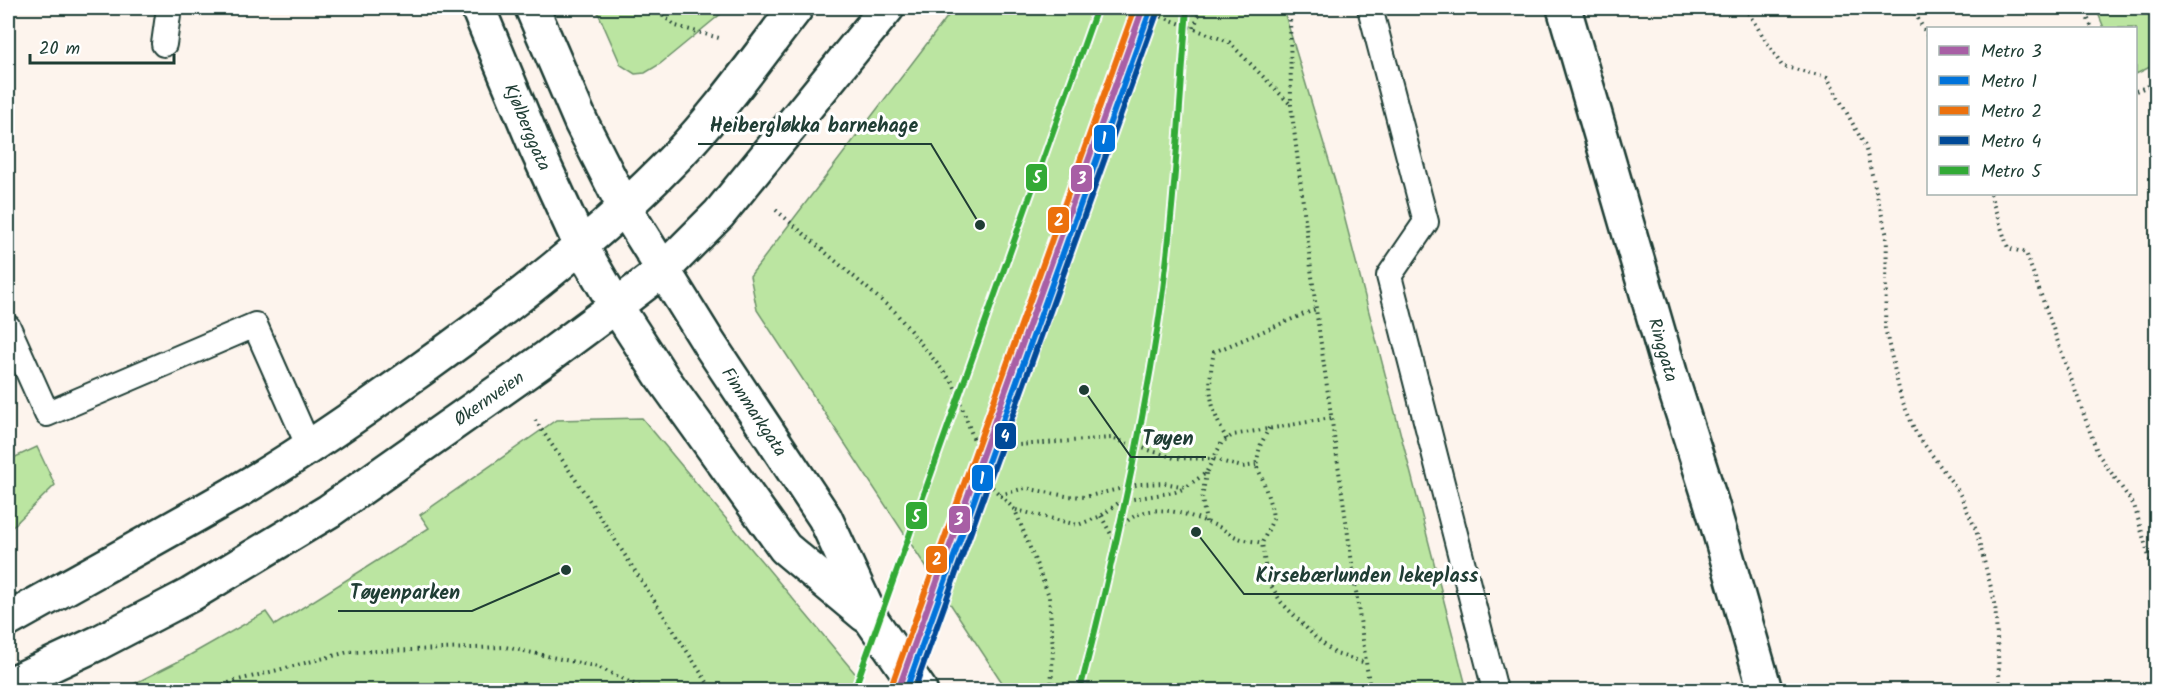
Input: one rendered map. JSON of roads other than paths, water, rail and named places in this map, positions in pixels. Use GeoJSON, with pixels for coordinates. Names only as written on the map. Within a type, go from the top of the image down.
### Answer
{"type":"FeatureCollection","features":[{"type":"Feature","properties":{"kind":"main road","name":"Kjølberggata"},"geometry":{"type":"LineString","coordinates":[[478,8],[537,150],[581,246]]}},
{"type":"Feature","properties":{"kind":"main road"},"geometry":{"type":"LineString","coordinates":[[532,8],[580,122],[624,207]]}},
{"type":"Feature","properties":{"kind":"main road"},"geometry":{"type":"LineString","coordinates":[[8,620],[234,493],[309,447],[508,305],[581,246],[676,157],[724,101],[796,8]]}},
{"type":"Feature","properties":{"kind":"main road","name":"Økernveien"},"geometry":{"type":"LineString","coordinates":[[8,685],[98,643],[190,595],[320,516],[432,439],[663,270],[719,214],[887,8]]}},
{"type":"Feature","properties":{"kind":"main road","name":"Ringgata"},"geometry":{"type":"LineString","coordinates":[[1564,8],[1765,690]]}},
{"type":"Feature","properties":{"kind":"main road","name":"Finnmarkgata"},"geometry":{"type":"LineString","coordinates":[[624,207],[825,518],[873,622],[920,690]]}},
{"type":"Feature","properties":{"kind":"main road","name":"Finnmarkgata"},"geometry":{"type":"LineString","coordinates":[[581,246],[616,306],[672,392],[785,548],[873,622]]}},
{"type":"Feature","properties":{"kind":"lane"},"geometry":{"type":"LineString","coordinates":[[164,44],[169,8]]}},
{"type":"Feature","properties":{"kind":"lane"},"geometry":{"type":"LineString","coordinates":[[1370,8],[1426,222],[1389,276],[1495,690]]}},
{"type":"Feature","properties":{"kind":"lane"},"geometry":{"type":"LineString","coordinates":[[8,327],[47,414],[255,325],[309,447]]}},
{"type":"Feature","properties":{"kind":"metro line","name":"5"},"geometry":{"type":"LineString","coordinates":[[856,685],[1097,8]]}},
{"type":"Feature","properties":{"kind":"metro line","name":"2"},"geometry":{"type":"LineString","coordinates":[[891,687],[1135,8]]}},
{"type":"Feature","properties":{"kind":"metro line","name":"3"},"geometry":{"type":"LineString","coordinates":[[898,690],[1143,8]]}},
{"type":"Feature","properties":{"kind":"metro line","name":"5"},"geometry":{"type":"LineString","coordinates":[[1081,686],[1124,507],[1158,325],[1172,206],[1187,8]]}},
{"type":"Feature","properties":{"kind":"metro line","name":"1"},"geometry":{"type":"LineString","coordinates":[[906,690],[1150,11]]}},
{"type":"Feature","properties":{"kind":"metro line","name":"4"},"geometry":{"type":"LineString","coordinates":[[914,690],[1157,13]]}},
{"type":"Feature","properties":{"kind":"place","name":"Heibergløkka barnehage"},"geometry":{"type":"Point","coordinates":[980,225]}},
{"type":"Feature","properties":{"kind":"place","name":"Tøyen"},"geometry":{"type":"Point","coordinates":[1084,390]}},
{"type":"Feature","properties":{"kind":"place","name":"Kirsebærlunden lekeplass"},"geometry":{"type":"Point","coordinates":[1196,532]}},
{"type":"Feature","properties":{"kind":"place","name":"Tøyenparken"},"geometry":{"type":"Point","coordinates":[566,570]}}]}
